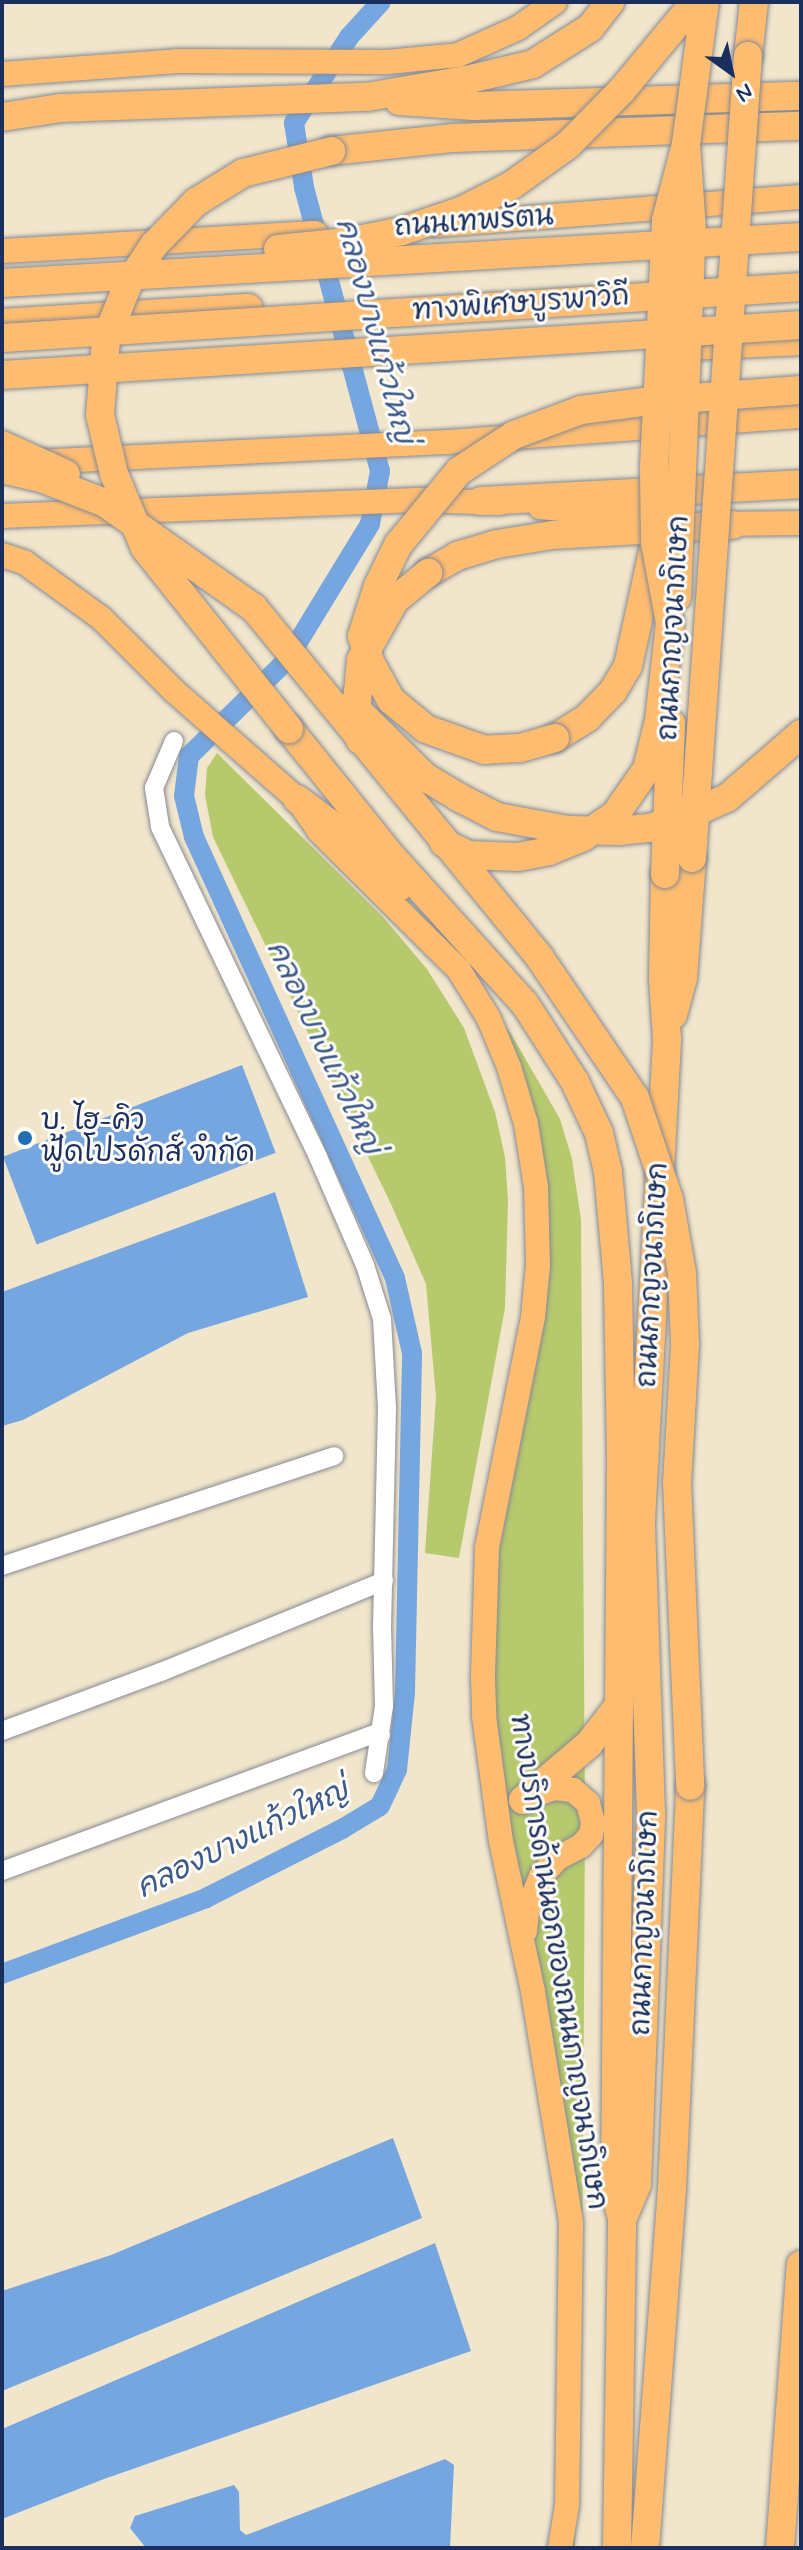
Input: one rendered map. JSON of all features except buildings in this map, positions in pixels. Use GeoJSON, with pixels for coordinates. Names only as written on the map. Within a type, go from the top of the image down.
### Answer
{"type":"FeatureCollection","features":[{"type":"Feature","properties":{"kind":"highway"},"geometry":{"type":"LineString","coordinates":[[367,97],[533,64],[590,28],[610,2]]}},
{"type":"Feature","properties":{"kind":"highway"},"geometry":{"type":"LineString","coordinates":[[2,266],[348,242],[402,231],[461,211],[512,185],[568,145],[622,90],[695,2]]}},
{"type":"Feature","properties":{"kind":"highway","name":"ถนนกาญจนาภิเษก"},"geometry":{"type":"LineString","coordinates":[[617,2548],[622,2220],[637,2184],[651,1812],[641,1521],[667,1039],[663,979],[665,874],[692,231],[686,144],[705,2]]}},
{"type":"Feature","properties":{"kind":"highway"},"geometry":{"type":"LineString","coordinates":[[667,1039],[683,978],[736,199],[754,2]]}},
{"type":"Feature","properties":{"kind":"highway"},"geometry":{"type":"LineString","coordinates":[[2,117],[61,108],[252,100],[367,97],[474,106],[801,96]]}},
{"type":"Feature","properties":{"kind":"highway"},"geometry":{"type":"LineString","coordinates":[[622,2220],[615,2192],[621,1462],[615,1219],[599,1133],[575,1082],[525,1004],[392,857],[145,548],[114,474],[100,415],[106,339],[128,284],[154,245],[196,202],[243,173],[331,151],[453,138],[801,126]]}},
{"type":"Feature","properties":{"kind":"highway"},"geometry":{"type":"LineString","coordinates":[[686,144],[666,220],[654,468],[655,542],[670,623],[659,720],[647,769],[615,815],[583,837],[549,851],[518,857],[469,855],[420,831],[386,798],[367,764],[355,722],[361,660],[395,600],[428,573],[457,556],[497,544],[552,535],[733,525]]}},
{"type":"Feature","properties":{"kind":"highway"},"geometry":{"type":"LineString","coordinates":[[2,283],[801,237]]}},
{"type":"Feature","properties":{"kind":"highway"},"geometry":{"type":"LineString","coordinates":[[2,323],[801,276]]}},
{"type":"Feature","properties":{"kind":"highway","name":"ทางพิเศษบูรพาวิถี"},"geometry":{"type":"LineString","coordinates":[[2,338],[801,287]]}},
{"type":"Feature","properties":{"kind":"highway","name":"ทางพิเศษบูรพาวิถี"},"geometry":{"type":"LineString","coordinates":[[2,378],[801,325]]}},
{"type":"Feature","properties":{"kind":"highway"},"geometry":{"type":"LineString","coordinates":[[2,378],[336,360],[417,361],[801,341]]}},
{"type":"Feature","properties":{"kind":"highway"},"geometry":{"type":"LineString","coordinates":[[655,542],[628,666],[613,691],[588,717],[555,738],[519,748],[485,750],[426,729],[391,700],[371,664],[362,636],[378,586],[398,545],[459,471],[514,435],[581,410],[651,401],[801,390]]}},
{"type":"Feature","properties":{"kind":"highway"},"geometry":{"type":"LineString","coordinates":[[2,445],[61,470],[254,608],[425,777],[497,817],[568,830],[650,828],[727,798],[801,734]]}},
{"type":"Feature","properties":{"kind":"highway"},"geometry":{"type":"LineString","coordinates":[[2,466],[105,503]]}},
{"type":"Feature","properties":{"kind":"highway"},"geometry":{"type":"LineString","coordinates":[[481,501],[801,484]]}},
{"type":"Feature","properties":{"kind":"highway"},"geometry":{"type":"LineString","coordinates":[[254,608],[540,958],[635,1098],[669,1199],[682,1273],[685,1345],[677,1483],[690,1786],[665,2313],[647,2481],[645,2548]]}},
{"type":"Feature","properties":{"kind":"highway"},"geometry":{"type":"LineString","coordinates":[[297,799],[328,822],[525,1004]]}},
{"type":"Feature","properties":{"kind":"highway"},"geometry":{"type":"LineString","coordinates":[[523,1800],[589,1744],[619,1705]]}},
{"type":"Feature","properties":{"kind":"highway"},"geometry":{"type":"LineString","coordinates":[[780,2548],[801,2265]]}},
{"type":"Feature","properties":{"kind":"main road"},"geometry":{"type":"LineString","coordinates":[[2,74],[178,61],[387,62],[458,55],[518,28],[555,2]]}},
{"type":"Feature","properties":{"kind":"main road","name":"ถนนเทพรัตน"},"geometry":{"type":"LineString","coordinates":[[2,251],[359,230],[801,197]]}},
{"type":"Feature","properties":{"kind":"main road"},"geometry":{"type":"LineString","coordinates":[[2,466],[447,442],[801,416]]}},
{"type":"Feature","properties":{"kind":"main road"},"geometry":{"type":"LineString","coordinates":[[2,516],[423,500],[481,501],[733,525],[801,523]]}},
{"type":"Feature","properties":{"kind":"main road","name":"ทางบริการด้านนอกของถนนกาญจนาภิเษก"},"geometry":{"type":"LineString","coordinates":[[2,555],[34,569],[101,618],[173,690],[297,799],[319,831],[459,970],[489,1019],[509,1067],[526,1124],[536,1187],[538,1265],[533,1317],[487,1548],[484,1716],[501,1841],[551,2088],[571,2222],[567,2490],[560,2548]]}},
{"type":"Feature","properties":{"kind":"main road"},"geometry":{"type":"LineString","coordinates":[[501,1841],[507,1821],[523,1800],[554,1788],[573,1790],[588,1803],[593,1822],[591,1835],[581,1846],[558,1858],[541,1876],[527,1911],[524,1945]]}},
{"type":"Feature","properties":{"kind":"street"},"geometry":{"type":"LineString","coordinates":[[174,741],[154,788],[160,827],[318,1157],[365,1265],[382,1319],[387,1408],[384,1581],[381,1735],[374,1773]]}},
{"type":"Feature","properties":{"kind":"street"},"geometry":{"type":"LineString","coordinates":[[2,1566],[334,1456]]}},
{"type":"Feature","properties":{"kind":"street"},"geometry":{"type":"LineString","coordinates":[[2,1731],[161,1672],[384,1581]]}},
{"type":"Feature","properties":{"kind":"street"},"geometry":{"type":"LineString","coordinates":[[2,1871],[375,1734],[381,1735]]}},
{"type":"Feature","properties":{"kind":"green space"},"geometry":{"type":"Polygon","coordinates":[[[217,753],[383,917],[427,969],[464,1028],[495,1112],[505,1157],[508,1201],[505,1308],[459,1558],[425,1553],[436,1397],[426,1284],[391,1204],[213,837],[205,795],[207,768],[217,753]]]}},
{"type":"Feature","properties":{"kind":"green space"},"geometry":{"type":"Polygon","coordinates":[[[501,1024],[510,1032],[560,1119],[572,1159],[581,1220],[585,1815],[583,2175],[575,2548],[558,2548],[565,2326],[557,2174],[492,1829],[499,1457],[529,1272],[524,1151],[501,1024]]]}},
{"type":"Feature","properties":{"kind":"water"},"geometry":{"type":"Polygon","coordinates":[[[242,1065],[276,1153],[37,1244],[3,1157],[242,1065]]]}},
{"type":"Feature","properties":{"kind":"water"},"geometry":{"type":"Polygon","coordinates":[[[275,1192],[308,1297],[188,1333],[23,1420],[2,1426],[2,1292],[275,1192]]]}},
{"type":"Feature","properties":{"kind":"water"},"geometry":{"type":"Polygon","coordinates":[[[393,2138],[422,2218],[2,2391],[2,2291],[111,2255],[393,2138]]]}},
{"type":"Feature","properties":{"kind":"water"},"geometry":{"type":"Polygon","coordinates":[[[435,2243],[471,2351],[104,2479],[2,2519],[2,2429],[435,2243]]]}},
{"type":"Feature","properties":{"kind":"water"},"geometry":{"type":"Polygon","coordinates":[[[445,2459],[454,2465],[450,2548],[146,2548],[130,2528],[135,2516],[234,2485],[239,2492],[240,2530],[246,2535],[445,2459]]]}},
{"type":"Feature","properties":{"kind":"waterway","name":"คลองบางแก้วใหญ่"},"geometry":{"type":"LineString","coordinates":[[2,1974],[206,1898],[342,1829],[380,1806],[397,1770],[405,1692],[412,1353],[395,1278],[194,837],[184,796],[189,756],[287,660],[370,524],[380,471],[304,187],[294,123],[349,37],[381,2]]}},
{"type":"Feature","properties":{"kind":"place","name":"บ. ไฮ-คิว ฟู้ดโปรดักส์ จำกัด"},"geometry":{"type":"Point","coordinates":[25,1138]}}]}
